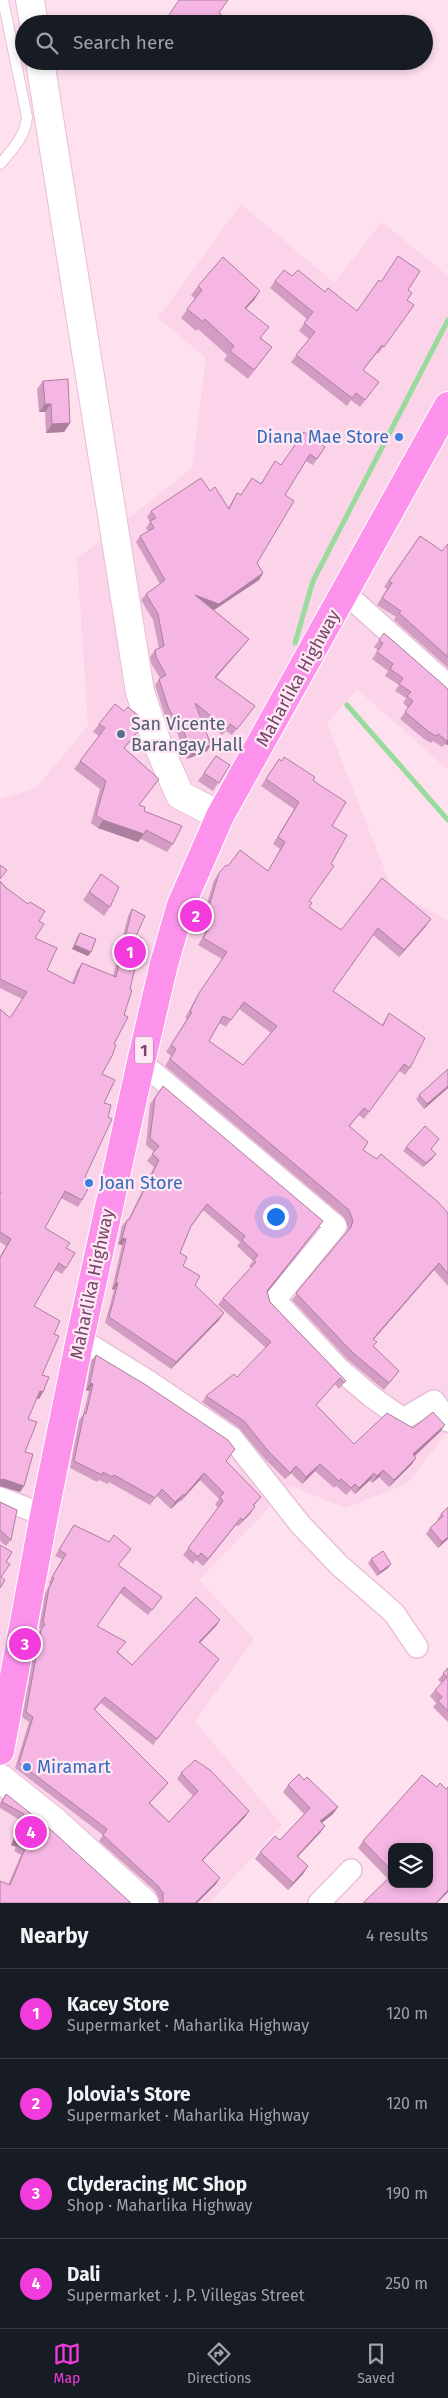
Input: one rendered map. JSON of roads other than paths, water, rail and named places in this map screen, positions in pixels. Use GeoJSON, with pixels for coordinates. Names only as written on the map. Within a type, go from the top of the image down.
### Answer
{"type":"FeatureCollection","features":[{"type":"Feature","properties":{"kind":"highway","name":"Maharlika Highway"},"geometry":{"type":"LineString","coordinates":[[0,1751],[44,1514],[80,1339],[141,1062],[164,964],[181,905],[220,816],[448,406]]}},
{"type":"Feature","properties":{"kind":"street"},"geometry":{"type":"LineString","coordinates":[[30,0],[32,15]]}},
{"type":"Feature","properties":{"kind":"street"},"geometry":{"type":"LineString","coordinates":[[41,70],[140,692],[157,743],[180,795],[220,816]]}},
{"type":"Feature","properties":{"kind":"street"},"geometry":{"type":"LineString","coordinates":[[345,593],[448,685]]}},
{"type":"Feature","properties":{"kind":"street"},"geometry":{"type":"LineString","coordinates":[[141,1062],[336,1226],[275,1300],[338,1368],[372,1397],[403,1419],[434,1401],[448,1421]]}},
{"type":"Feature","properties":{"kind":"street"},"geometry":{"type":"LineString","coordinates":[[80,1339],[148,1381],[232,1438],[300,1524],[339,1565],[394,1613],[417,1647]]}},
{"type":"Feature","properties":{"kind":"street"},"geometry":{"type":"LineString","coordinates":[[0,1498],[44,1514]]}},
{"type":"Feature","properties":{"kind":"street"},"geometry":{"type":"LineString","coordinates":[[0,1778],[55,1822],[144,1903]]}},
{"type":"Feature","properties":{"kind":"street"},"geometry":{"type":"LineString","coordinates":[[318,1903],[352,1870]]}},
{"type":"Feature","properties":{"kind":"lane"},"geometry":{"type":"LineString","coordinates":[[3,0],[15,58]]}},
{"type":"Feature","properties":{"kind":"lane"},"geometry":{"type":"LineString","coordinates":[[0,164],[21,140],[26,128],[27,117],[17,70]]}},
{"type":"Feature","properties":{"kind":"waterway"},"geometry":{"type":"LineString","coordinates":[[295,643],[313,581],[448,320]]}},
{"type":"Feature","properties":{"kind":"waterway"},"geometry":{"type":"LineString","coordinates":[[347,705],[448,820]]}},
{"type":"Feature","properties":{"kind":"place","name":"Diana Mae Store"},"geometry":{"type":"Point","coordinates":[399,437]}},
{"type":"Feature","properties":{"kind":"place","name":"San Vicente Barangay Hall"},"geometry":{"type":"Point","coordinates":[121,734]}},
{"type":"Feature","properties":{"kind":"place","name":"Jolovia's Store"},"geometry":{"type":"Point","coordinates":[196,916]}},
{"type":"Feature","properties":{"kind":"place","name":"Kacey Store"},"geometry":{"type":"Point","coordinates":[130,952]}},
{"type":"Feature","properties":{"kind":"place","name":"Joan Store"},"geometry":{"type":"Point","coordinates":[89,1183]}},
{"type":"Feature","properties":{"kind":"place","name":"Clyderacing MC Shop"},"geometry":{"type":"Point","coordinates":[25,1644]}},
{"type":"Feature","properties":{"kind":"place","name":"Miramart"},"geometry":{"type":"Point","coordinates":[27,1767]}},
{"type":"Feature","properties":{"kind":"place","name":"Dali"},"geometry":{"type":"Point","coordinates":[31,1832]}}]}
